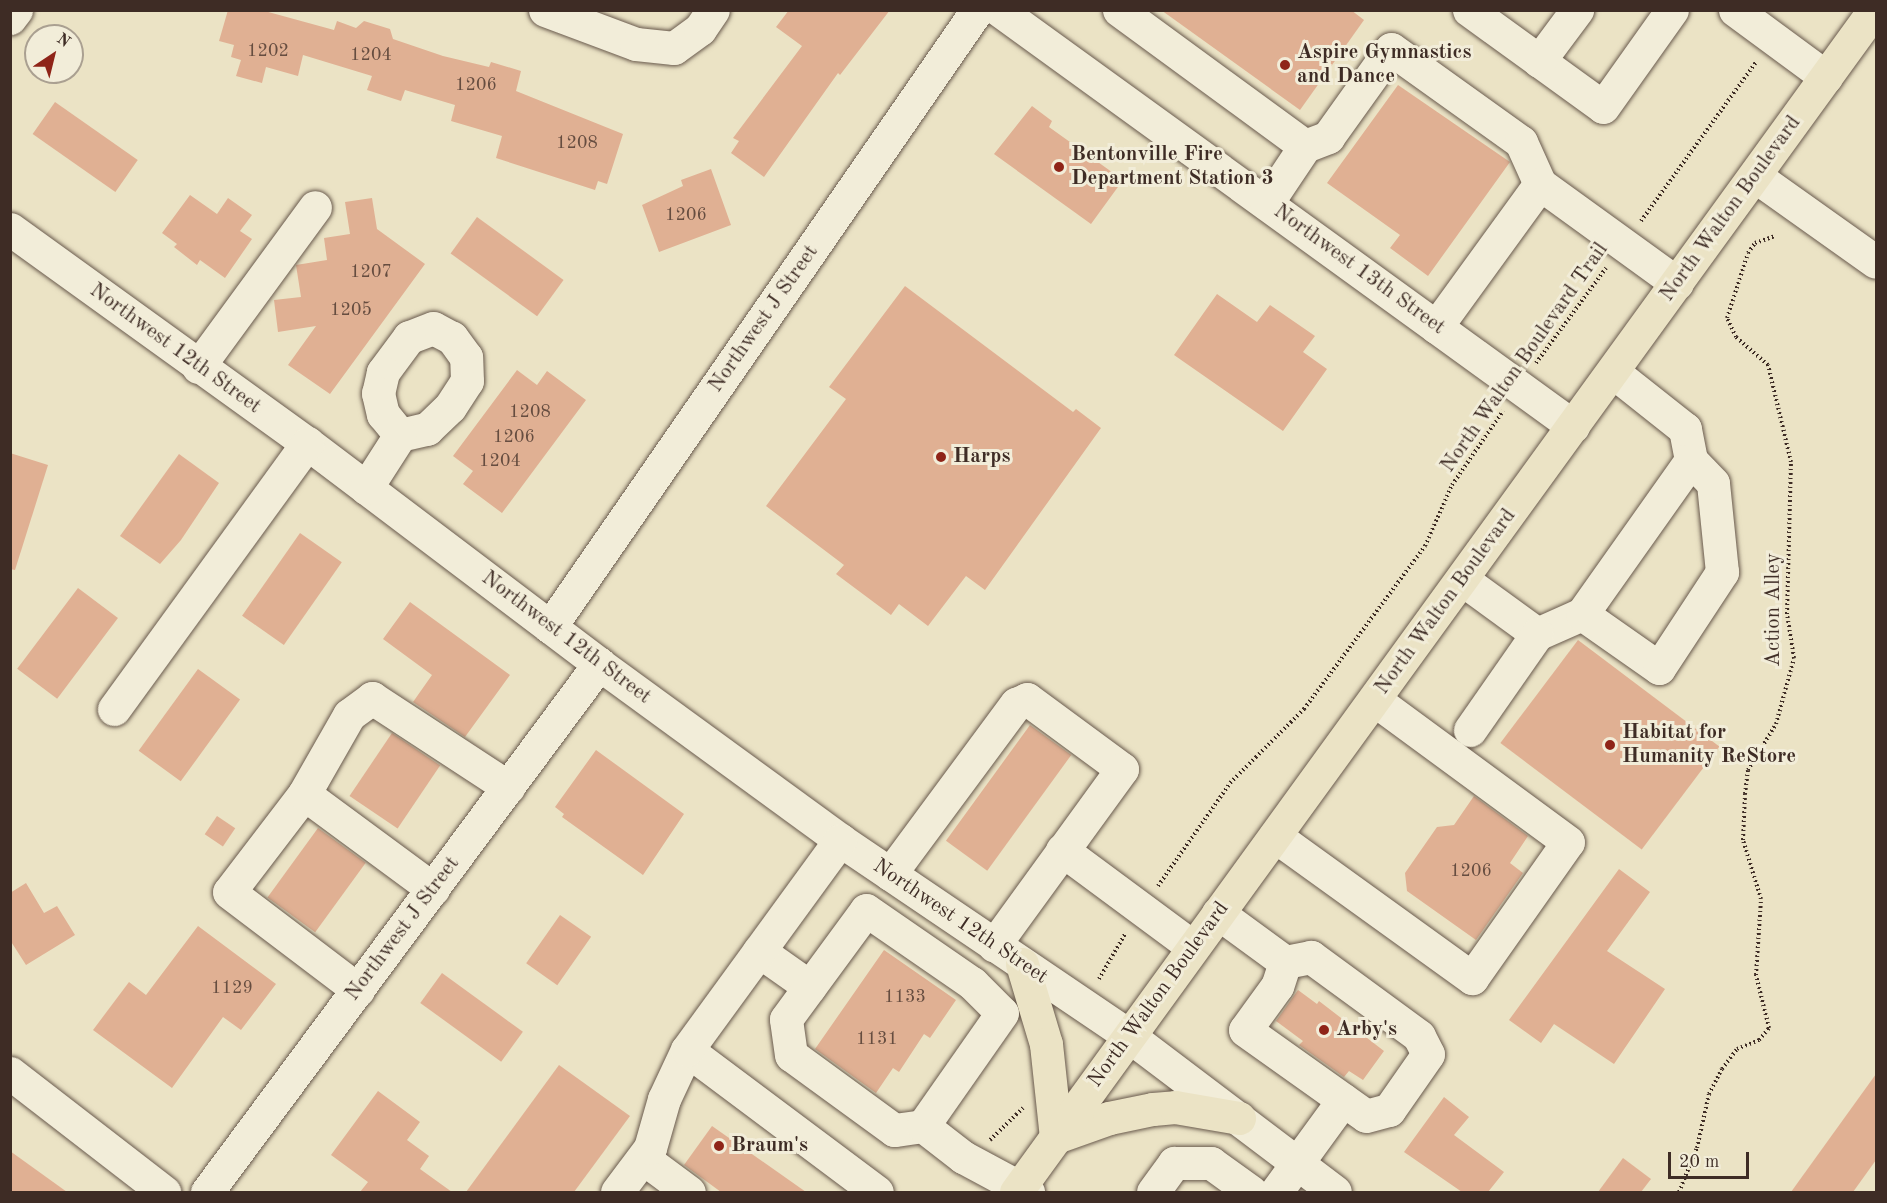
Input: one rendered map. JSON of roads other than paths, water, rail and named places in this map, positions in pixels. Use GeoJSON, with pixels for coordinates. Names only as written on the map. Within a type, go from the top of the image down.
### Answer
{"type":"FeatureCollection","features":[{"type":"Feature","properties":{"kind":"main road","name":"North Walton Boulevard"},"geometry":{"type":"LineString","coordinates":[[1021,1191],[1056,1137],[1376,700],[1874,10]]}},
{"type":"Feature","properties":{"kind":"main road"},"geometry":{"type":"LineString","coordinates":[[1022,964],[1046,1044],[1056,1137],[1109,1118],[1153,1109],[1175,1107],[1239,1118]]}},
{"type":"Feature","properties":{"kind":"street"},"geometry":{"type":"LineString","coordinates":[[10,18],[16,10]]}},
{"type":"Feature","properties":{"kind":"street"},"geometry":{"type":"LineString","coordinates":[[545,10],[636,44],[674,48],[700,29],[713,10]]}},
{"type":"Feature","properties":{"kind":"street","name":"Northwest J Street"},"geometry":{"type":"LineString","coordinates":[[550,627],[977,10]]}},
{"type":"Feature","properties":{"kind":"street","name":"Northwest 13th Street"},"geometry":{"type":"LineString","coordinates":[[999,10],[1573,426]]}},
{"type":"Feature","properties":{"kind":"street"},"geometry":{"type":"LineString","coordinates":[[1119,10],[1305,146]]}},
{"type":"Feature","properties":{"kind":"street"},"geometry":{"type":"LineString","coordinates":[[1469,10],[1603,107],[1672,10]]}},
{"type":"Feature","properties":{"kind":"street"},"geometry":{"type":"LineString","coordinates":[[1539,61],[1577,10]]}},
{"type":"Feature","properties":{"kind":"street"},"geometry":{"type":"LineString","coordinates":[[1735,10],[1826,77]]}},
{"type":"Feature","properties":{"kind":"street"},"geometry":{"type":"LineString","coordinates":[[1267,203],[1305,146],[1328,136],[1391,49],[1521,142],[1540,184],[1677,283]]}},
{"type":"Feature","properties":{"kind":"street"},"geometry":{"type":"LineString","coordinates":[[1755,176],[1876,262]]}},
{"type":"Feature","properties":{"kind":"street"},"geometry":{"type":"LineString","coordinates":[[1436,327],[1540,184]]}},
{"type":"Feature","properties":{"kind":"street"},"geometry":{"type":"LineString","coordinates":[[198,367],[315,207]]}},
{"type":"Feature","properties":{"kind":"street","name":"Northwest 12th Street"},"geometry":{"type":"LineString","coordinates":[[10,229],[198,367],[307,443],[599,664],[840,840],[1129,1036],[1335,1192]]}},
{"type":"Feature","properties":{"kind":"street"},"geometry":{"type":"LineString","coordinates":[[1582,614],[1659,668],[1722,572],[1713,483],[1691,460],[1685,429],[1613,372]]}},
{"type":"Feature","properties":{"kind":"street"},"geometry":{"type":"LineString","coordinates":[[366,488],[400,435]]}},
{"type":"Feature","properties":{"kind":"street"},"geometry":{"type":"LineString","coordinates":[[114,709],[307,443]]}},
{"type":"Feature","properties":{"kind":"street"},"geometry":{"type":"LineString","coordinates":[[1470,730],[1537,634],[1582,614],[1691,460]]}},
{"type":"Feature","properties":{"kind":"street"},"geometry":{"type":"LineString","coordinates":[[1463,580],[1537,634]]}},
{"type":"Feature","properties":{"kind":"street","name":"Northwest J Street"},"geometry":{"type":"LineString","coordinates":[[207,1192],[599,664]]}},
{"type":"Feature","properties":{"kind":"street"},"geometry":{"type":"LineString","coordinates":[[358,990],[229,892],[304,794],[349,715],[372,698],[508,787]]}},
{"type":"Feature","properties":{"kind":"street"},"geometry":{"type":"LineString","coordinates":[[890,874],[1016,704],[1027,699],[1122,769],[994,945]]}},
{"type":"Feature","properties":{"kind":"street"},"geometry":{"type":"LineString","coordinates":[[1275,836],[1472,978],[1568,842],[1376,700]]}},
{"type":"Feature","properties":{"kind":"street"},"geometry":{"type":"LineString","coordinates":[[304,794],[433,889]]}},
{"type":"Feature","properties":{"kind":"street"},"geometry":{"type":"LineString","coordinates":[[617,1192],[651,1148],[664,1099],[687,1050],[840,840]]}},
{"type":"Feature","properties":{"kind":"street"},"geometry":{"type":"LineString","coordinates":[[1062,850],[1194,947]]}},
{"type":"Feature","properties":{"kind":"street"},"geometry":{"type":"LineString","coordinates":[[923,1126],[1002,1013],[972,983],[866,910],[786,1019],[790,1054],[894,1130],[923,1126],[974,1163],[1021,1191]]}},
{"type":"Feature","properties":{"kind":"street"},"geometry":{"type":"LineString","coordinates":[[1218,913],[1285,962],[1311,957],[1419,1036],[1428,1054],[1389,1110],[1366,1116],[1245,1030],[1277,986],[1285,962]]}},
{"type":"Feature","properties":{"kind":"street"},"geometry":{"type":"LineString","coordinates":[[759,951],[810,987]]}},
{"type":"Feature","properties":{"kind":"street"},"geometry":{"type":"LineString","coordinates":[[687,1050],[877,1192]]}},
{"type":"Feature","properties":{"kind":"street"},"geometry":{"type":"LineString","coordinates":[[10,1073],[164,1192]]}},
{"type":"Feature","properties":{"kind":"street"},"geometry":{"type":"LineString","coordinates":[[1276,1192],[1343,1100]]}},
{"type":"Feature","properties":{"kind":"street"},"geometry":{"type":"LineString","coordinates":[[643,1158],[689,1192]]}},
{"type":"Feature","properties":{"kind":"street"},"geometry":{"type":"LineString","coordinates":[[1153,1192],[1174,1163],[1211,1163],[1251,1192]]}},
{"type":"Feature","properties":{"kind":"place","name":"Aspire Gymnastics and Dance"},"geometry":{"type":"Point","coordinates":[1285,65]}},
{"type":"Feature","properties":{"kind":"place","name":"Bentonville Fire Department Station 3"},"geometry":{"type":"Point","coordinates":[1059,167]}},
{"type":"Feature","properties":{"kind":"place","name":"Harps"},"geometry":{"type":"Point","coordinates":[941,457]}},
{"type":"Feature","properties":{"kind":"place","name":"Habitat for Humanity ReStore"},"geometry":{"type":"Point","coordinates":[1610,745]}},
{"type":"Feature","properties":{"kind":"place","name":"Arby's"},"geometry":{"type":"Point","coordinates":[1324,1030]}},
{"type":"Feature","properties":{"kind":"place","name":"Braum's"},"geometry":{"type":"Point","coordinates":[719,1146]}}]}
